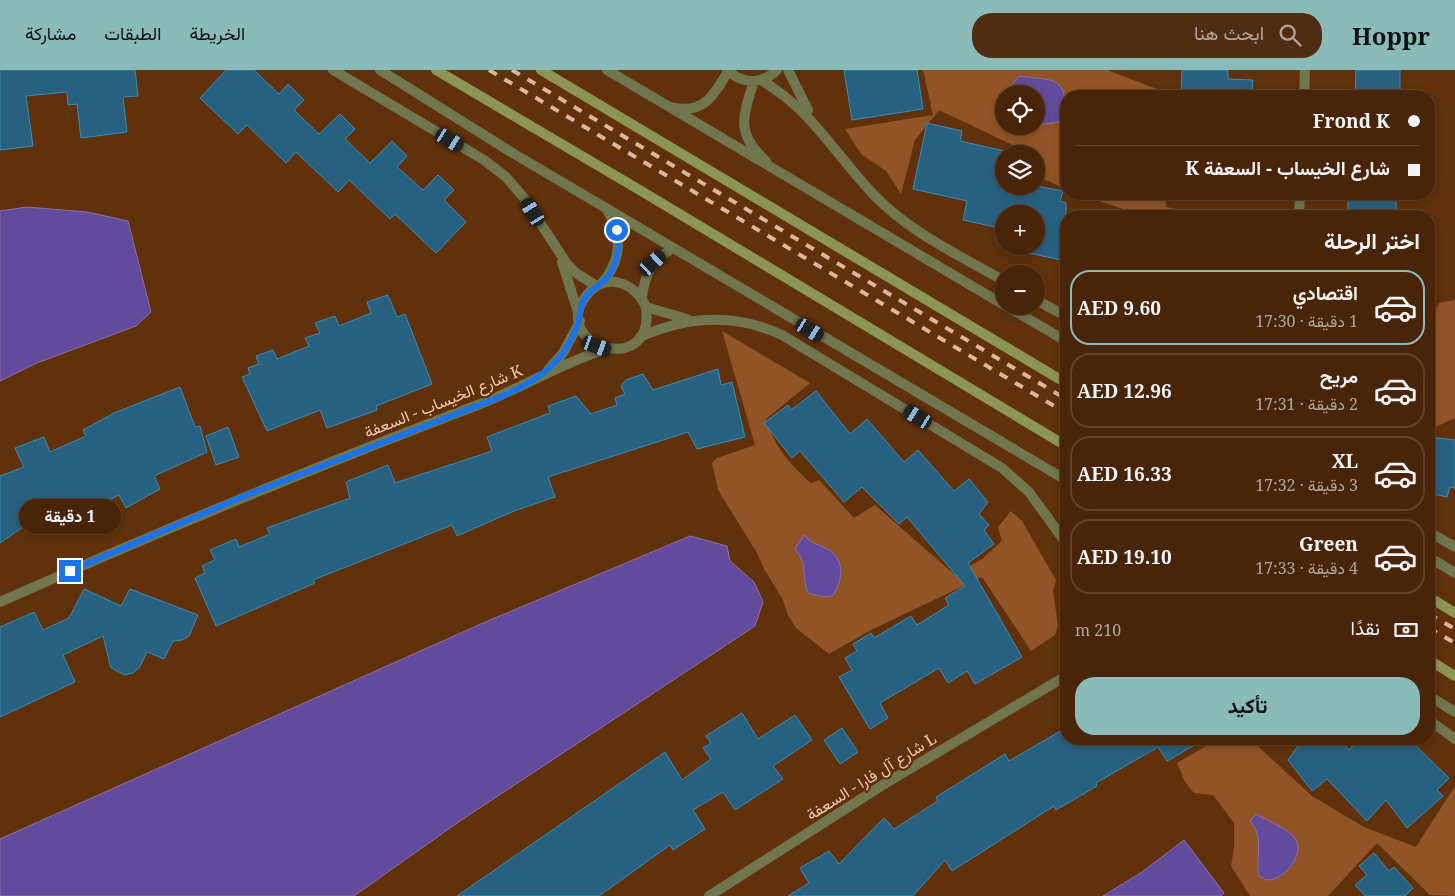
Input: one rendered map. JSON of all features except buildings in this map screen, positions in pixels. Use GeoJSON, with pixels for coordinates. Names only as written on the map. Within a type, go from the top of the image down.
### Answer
{"type":"FeatureCollection","features":[{"type":"Feature","properties":{"kind":"main road"},"geometry":{"type":"LineString","coordinates":[[436,70],[1060,442]]}},
{"type":"Feature","properties":{"kind":"main road"},"geometry":{"type":"LineString","coordinates":[[541,70],[1060,379]]}},
{"type":"Feature","properties":{"kind":"main road"},"geometry":{"type":"LineString","coordinates":[[1435,601],[1455,613]]}},
{"type":"Feature","properties":{"kind":"main road"},"geometry":{"type":"LineString","coordinates":[[1435,664],[1455,676]]}},
{"type":"Feature","properties":{"kind":"street"},"geometry":{"type":"LineString","coordinates":[[334,70],[501,172],[524,198],[559,254],[576,273],[598,286],[618,282],[636,290],[644,302],[670,315],[695,320],[734,320],[767,328],[1002,468],[1029,492],[1060,536]]}},
{"type":"Feature","properties":{"kind":"street"},"geometry":{"type":"LineString","coordinates":[[380,70],[498,144],[1060,476]]}},
{"type":"Feature","properties":{"kind":"street"},"geometry":{"type":"LineString","coordinates":[[607,70],[995,300]]}},
{"type":"Feature","properties":{"kind":"street"},"geometry":{"type":"LineString","coordinates":[[777,70],[758,81],[744,116],[746,136],[757,154],[778,172]]}},
{"type":"Feature","properties":{"kind":"street"},"geometry":{"type":"LineString","coordinates":[[788,70],[816,124]]}},
{"type":"Feature","properties":{"kind":"street"},"geometry":{"type":"LineString","coordinates":[[1304,90],[1305,70]]}},
{"type":"Feature","properties":{"kind":"street"},"geometry":{"type":"LineString","coordinates":[[671,107],[687,109],[703,104],[715,93],[728,71],[735,77],[758,81],[791,99],[816,124],[873,194],[888,208],[921,232],[995,276]]}},
{"type":"Feature","properties":{"kind":"street"},"geometry":{"type":"LineString","coordinates":[[579,318],[584,298],[598,286],[614,266],[618,254],[617,230],[606,208]]}},
{"type":"Feature","properties":{"kind":"street"},"geometry":{"type":"LineString","coordinates":[[640,337],[645,328],[644,302],[647,273],[653,263],[674,248]]}},
{"type":"Feature","properties":{"kind":"street"},"geometry":{"type":"LineString","coordinates":[[559,254],[588,340],[607,349],[625,348],[640,337],[667,326],[695,320]]}},
{"type":"Feature","properties":{"kind":"street"},"geometry":{"type":"LineString","coordinates":[[1045,305],[1060,313]]}},
{"type":"Feature","properties":{"kind":"street"},"geometry":{"type":"LineString","coordinates":[[1021,315],[1060,338]]}},
{"type":"Feature","properties":{"kind":"street","name":"شارع الخيساب - السعفة K"},"geometry":{"type":"LineString","coordinates":[[538,378],[563,353],[579,318]]}},
{"type":"Feature","properties":{"kind":"street","name":"شارع الخيساب - السعفة K"},"geometry":{"type":"LineString","coordinates":[[0,602],[242,497],[507,394],[571,361],[607,349]]}},
{"type":"Feature","properties":{"kind":"street"},"geometry":{"type":"LineString","coordinates":[[1435,536],[1455,548]]}},
{"type":"Feature","properties":{"kind":"street"},"geometry":{"type":"LineString","coordinates":[[1435,561],[1455,573]]}},
{"type":"Feature","properties":{"kind":"street","name":"شارع آل فارا - السعفة L"},"geometry":{"type":"LineString","coordinates":[[1051,686],[1060,676]]}},
{"type":"Feature","properties":{"kind":"street","name":"شارع آل فارا - السعفة L"},"geometry":{"type":"LineString","coordinates":[[709,896],[886,783],[1060,680]]}},
{"type":"Feature","properties":{"kind":"street"},"geometry":{"type":"LineString","coordinates":[[1435,700],[1455,712]]}},
{"type":"Feature","properties":{"kind":"street"},"geometry":{"type":"LineString","coordinates":[[1435,724],[1455,739]]}},
{"type":"Feature","properties":{"kind":"shaded area"},"geometry":{"type":"Polygon","coordinates":[[[923,70],[1107,70],[1160,90],[1060,90],[1060,186],[1045,180],[1045,145],[1013,145],[939,110],[915,140],[901,194],[886,171],[861,154],[845,129],[933,115],[923,70]]]}},
{"type":"Feature","properties":{"kind":"shaded area"},"geometry":{"type":"Polygon","coordinates":[[[1019,76],[1048,80],[1060,86],[1062,90],[1060,90],[1060,120],[1045,124],[1045,85],[1012,85],[1019,76]]]}},
{"type":"Feature","properties":{"kind":"shaded area"},"geometry":{"type":"Polygon","coordinates":[[[1096,200],[1166,200],[1166,207],[1181,210],[1126,210],[1096,200]]]}},
{"type":"Feature","properties":{"kind":"shaded area"},"geometry":{"type":"Polygon","coordinates":[[[27,207],[87,212],[128,221],[151,312],[136,326],[37,363],[0,381],[0,211],[27,207]]]}},
{"type":"Feature","properties":{"kind":"shaded area"},"geometry":{"type":"Polygon","coordinates":[[[1455,300],[1455,418],[1435,427],[1435,311],[1439,303],[1455,300]]]}},
{"type":"Feature","properties":{"kind":"shaded area"},"geometry":{"type":"Polygon","coordinates":[[[722,331],[810,383],[766,419],[769,429],[789,462],[811,483],[819,480],[854,518],[875,505],[955,575],[982,559],[1002,541],[998,527],[1011,511],[1022,521],[1056,580],[1053,591],[1058,626],[1055,635],[1031,651],[982,577],[869,631],[829,654],[796,628],[757,553],[718,490],[712,463],[717,458],[755,445],[722,331]]]}},
{"type":"Feature","properties":{"kind":"shaded area"},"geometry":{"type":"Polygon","coordinates":[[[804,535],[812,542],[833,553],[840,565],[839,584],[832,596],[824,597],[808,593],[802,560],[795,549],[804,535]]]}},
{"type":"Feature","properties":{"kind":"shaded area"},"geometry":{"type":"Polygon","coordinates":[[[690,536],[727,546],[730,561],[754,582],[763,602],[755,626],[460,821],[354,896],[0,896],[0,839],[483,623],[690,536]]]}},
{"type":"Feature","properties":{"kind":"shaded area"},"geometry":{"type":"Polygon","coordinates":[[[1208,745],[1257,745],[1312,796],[1364,827],[1416,847],[1455,786],[1455,896],[1430,895],[1377,843],[1328,896],[1250,896],[1231,866],[1234,848],[1234,823],[1213,795],[1194,793],[1185,782],[1177,763],[1208,745]]]}},
{"type":"Feature","properties":{"kind":"shaded area"},"geometry":{"type":"Polygon","coordinates":[[[1256,814],[1286,830],[1297,842],[1298,849],[1293,863],[1282,875],[1270,880],[1259,876],[1257,834],[1255,827],[1250,821],[1256,814]]]}},
{"type":"Feature","properties":{"kind":"shaded area"},"geometry":{"type":"Polygon","coordinates":[[[1184,840],[1224,893],[1221,896],[1103,896],[1142,872],[1184,840]]]}},
{"type":"Feature","properties":{"kind":"railway"},"geometry":{"type":"LineString","coordinates":[[489,70],[1060,409]]}},
{"type":"Feature","properties":{"kind":"railway"},"geometry":{"type":"LineString","coordinates":[[512,70],[1060,395]]}},
{"type":"Feature","properties":{"kind":"railway"},"geometry":{"type":"LineString","coordinates":[[1435,617],[1455,629]]}},
{"type":"Feature","properties":{"kind":"railway"},"geometry":{"type":"LineString","coordinates":[[1435,631],[1455,643]]}},
{"type":"Feature","properties":{"kind":"route"},"geometry":{"type":"LineString","coordinates":[[70,571],[242,497],[500,397],[538,378],[563,353],[580,321],[580,307],[584,298],[608,276],[614,266],[619,242],[617,230]]}}]}
